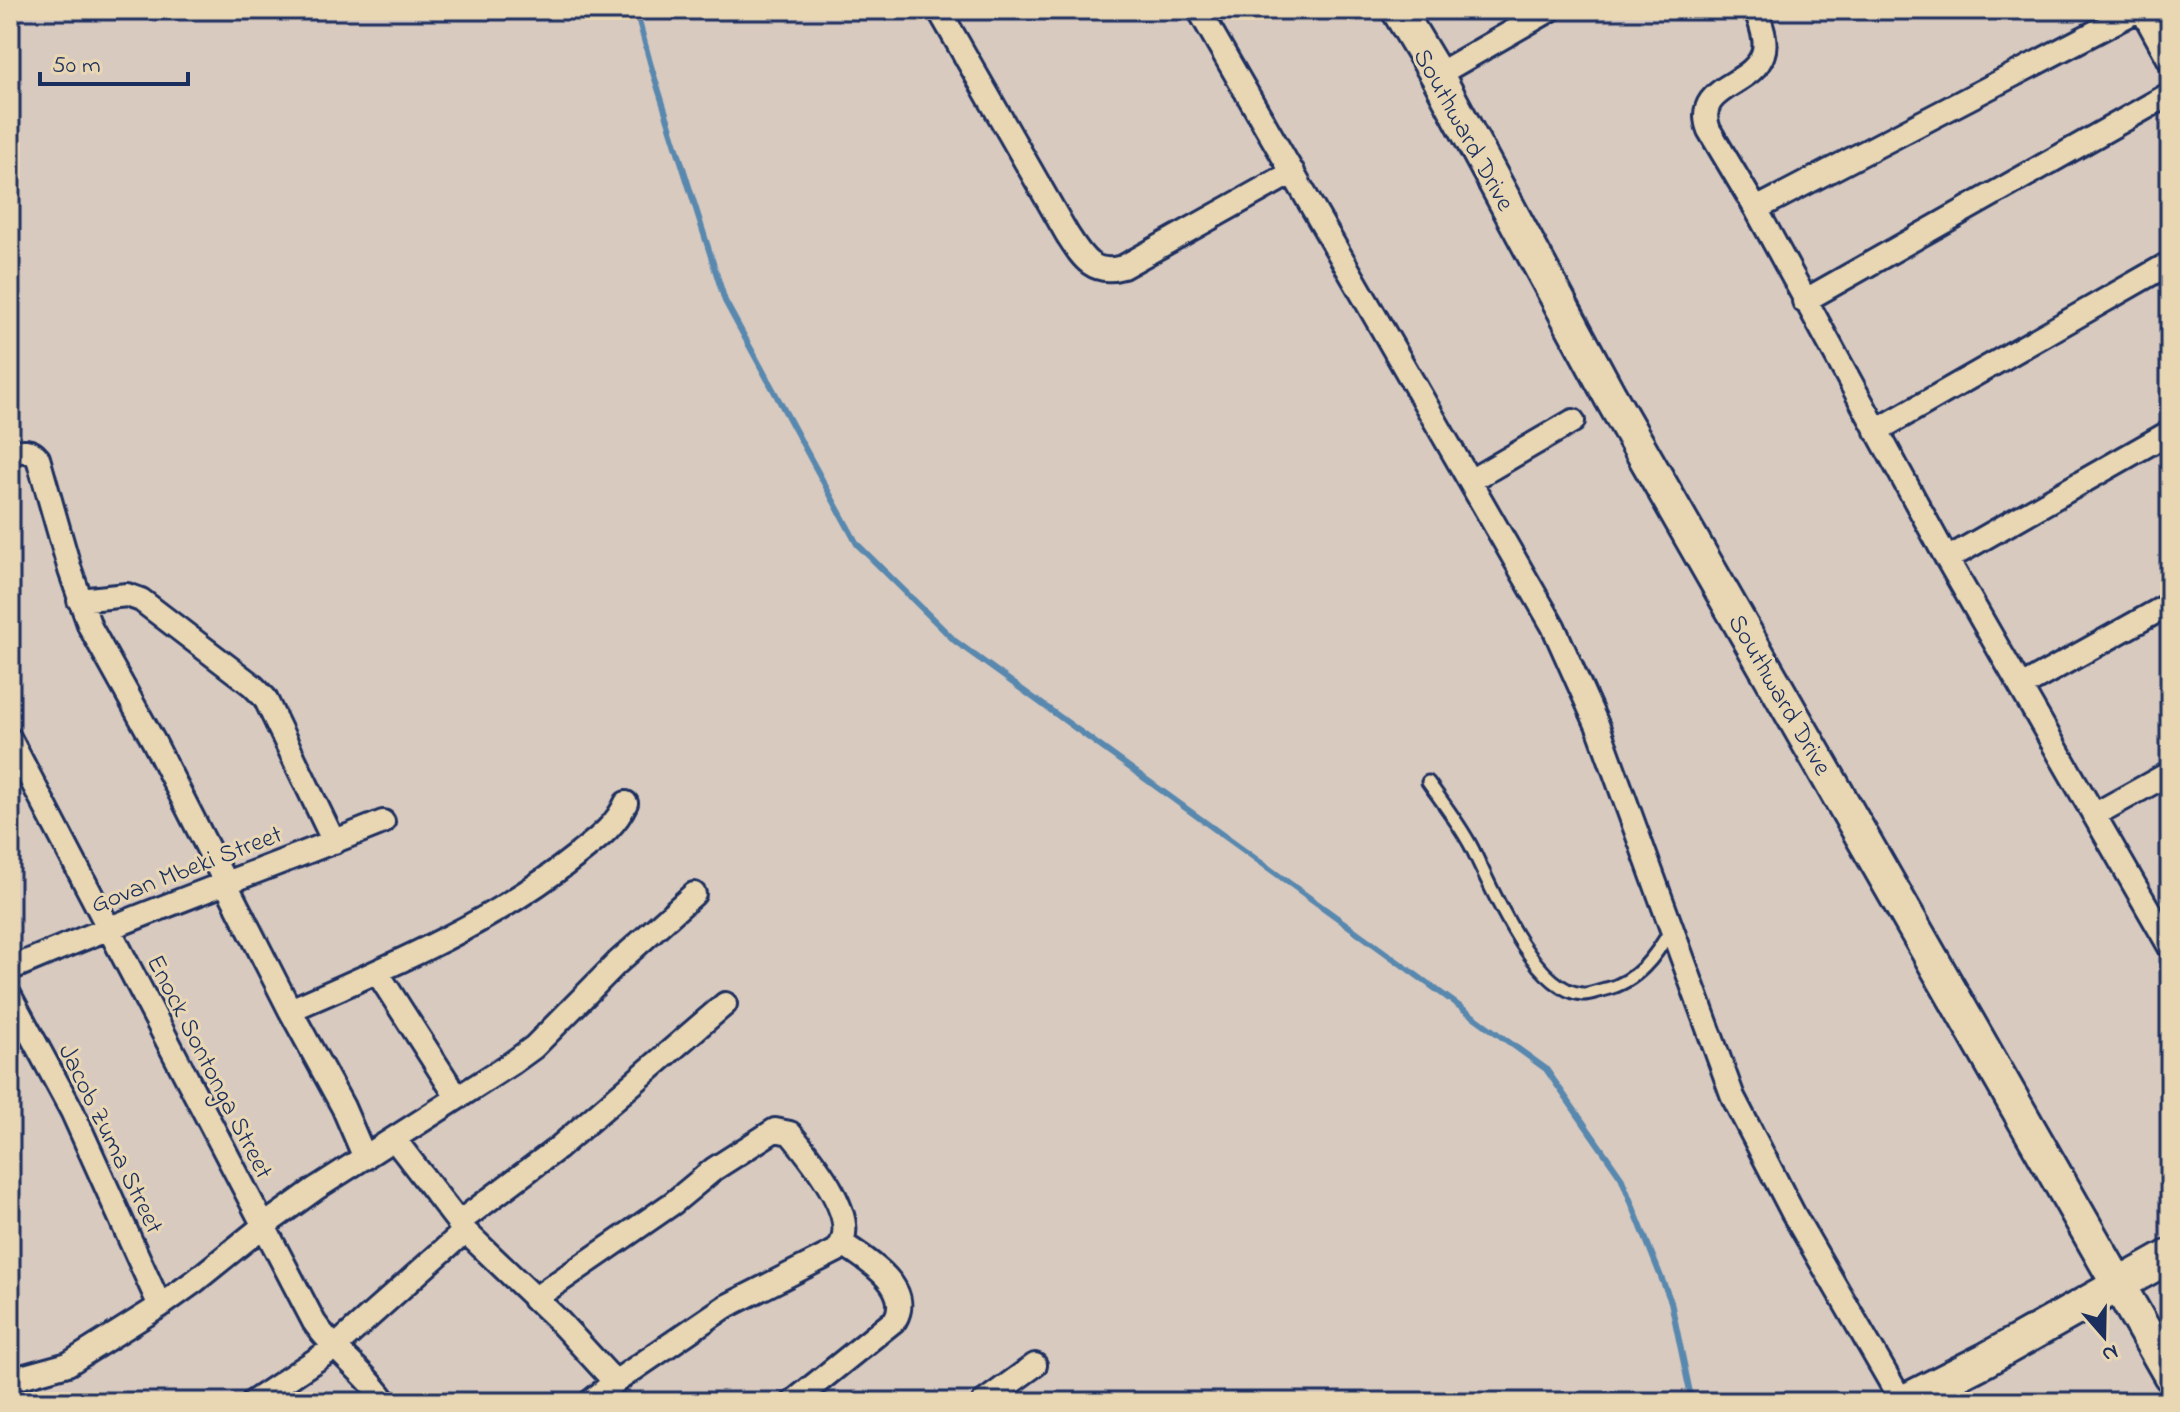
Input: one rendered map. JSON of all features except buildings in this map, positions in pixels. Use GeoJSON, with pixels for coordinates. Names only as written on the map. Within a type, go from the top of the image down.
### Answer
{"type":"FeatureCollection","features":[{"type":"Feature","properties":{"kind":"main road","name":"Southward Drive"},"geometry":{"type":"LineString","coordinates":[[1398,10],[1437,75],[1610,396],[2170,1375]]}},
{"type":"Feature","properties":{"kind":"main road"},"geometry":{"type":"LineString","coordinates":[[1902,1402],[1985,1360],[2170,1256]]}},
{"type":"Feature","properties":{"kind":"street"},"geometry":{"type":"LineString","coordinates":[[939,10],[1078,252],[1098,269],[1109,272],[1123,267],[1293,172]]}},
{"type":"Feature","properties":{"kind":"street"},"geometry":{"type":"LineString","coordinates":[[1199,10],[1558,639],[1599,729],[1712,1047],[1750,1133],[1902,1402]]}},
{"type":"Feature","properties":{"kind":"street"},"geometry":{"type":"LineString","coordinates":[[1437,75],[1550,10]]}},
{"type":"Feature","properties":{"kind":"street"},"geometry":{"type":"LineString","coordinates":[[1756,10],[1764,53],[1745,75],[1711,99],[1706,106],[1705,118],[1947,559],[2169,945]]}},
{"type":"Feature","properties":{"kind":"street"},"geometry":{"type":"LineString","coordinates":[[1756,209],[2140,10],[2170,61]]}},
{"type":"Feature","properties":{"kind":"street"},"geometry":{"type":"LineString","coordinates":[[1804,301],[2170,94]]}},
{"type":"Feature","properties":{"kind":"street"},"geometry":{"type":"LineString","coordinates":[[1876,431],[2170,263]]}},
{"type":"Feature","properties":{"kind":"street"},"geometry":{"type":"LineString","coordinates":[[1470,481],[1573,421]]}},
{"type":"Feature","properties":{"kind":"street"},"geometry":{"type":"LineString","coordinates":[[1947,559],[2170,432]]}},
{"type":"Feature","properties":{"kind":"street"},"geometry":{"type":"LineString","coordinates":[[10,453],[24,450],[35,454],[42,465],[79,600],[99,644],[154,742],[182,803],[343,1107],[365,1158]]}},
{"type":"Feature","properties":{"kind":"street"},"geometry":{"type":"LineString","coordinates":[[79,600],[127,595],[141,600],[252,685],[273,712],[334,842]]}},
{"type":"Feature","properties":{"kind":"street"},"geometry":{"type":"LineString","coordinates":[[2021,687],[2170,604]]}},
{"type":"Feature","properties":{"kind":"street","name":"Enock Sontonga Street"},"geometry":{"type":"LineString","coordinates":[[10,739],[314,1322],[334,1348],[360,1370],[386,1402]]}},
{"type":"Feature","properties":{"kind":"street"},"geometry":{"type":"LineString","coordinates":[[2094,815],[2170,773]]}},
{"type":"Feature","properties":{"kind":"street"},"geometry":{"type":"LineString","coordinates":[[290,1010],[377,972],[479,921],[548,878],[607,831],[618,820],[626,803]]}},
{"type":"Feature","properties":{"kind":"street","name":"Govan Mbeki Street"},"geometry":{"type":"LineString","coordinates":[[10,969],[107,927],[227,885],[383,822]]}},
{"type":"Feature","properties":{"kind":"street"},"geometry":{"type":"LineString","coordinates":[[10,1380],[68,1364],[160,1306],[262,1227],[534,1047],[617,963],[694,894]]}},
{"type":"Feature","properties":{"kind":"street"},"geometry":{"type":"LineString","coordinates":[[377,972],[457,1097]]}},
{"type":"Feature","properties":{"kind":"street","name":"Jacob Zuma Street"},"geometry":{"type":"LineString","coordinates":[[10,996],[72,1111],[160,1306]]}},
{"type":"Feature","properties":{"kind":"street"},"geometry":{"type":"LineString","coordinates":[[253,1402],[334,1348],[462,1227],[725,1004]]}},
{"type":"Feature","properties":{"kind":"street"},"geometry":{"type":"LineString","coordinates":[[534,1299],[673,1203],[714,1169],[775,1130],[790,1133],[823,1178],[843,1216],[846,1231],[843,1244],[829,1257],[725,1307],[590,1402]]}},
{"type":"Feature","properties":{"kind":"street"},"geometry":{"type":"LineString","coordinates":[[395,1140],[462,1227],[567,1329],[615,1382]]}},
{"type":"Feature","properties":{"kind":"street"},"geometry":{"type":"LineString","coordinates":[[793,1402],[886,1328],[901,1311],[901,1302],[889,1281],[878,1269],[843,1244]]}},
{"type":"Feature","properties":{"kind":"street"},"geometry":{"type":"LineString","coordinates":[[984,1402],[1035,1365]]}},
{"type":"Feature","properties":{"kind":"lane"},"geometry":{"type":"LineString","coordinates":[[1428,782],[1470,846],[1496,903],[1531,958],[1553,982],[1582,994],[1622,985],[1655,957],[1671,929]]}},
{"type":"Feature","properties":{"kind":"waterway"},"geometry":{"type":"LineString","coordinates":[[636,10],[725,301],[857,544],[955,641],[1546,1069],[1621,1177],[1671,1302],[1692,1402]]}}]}
